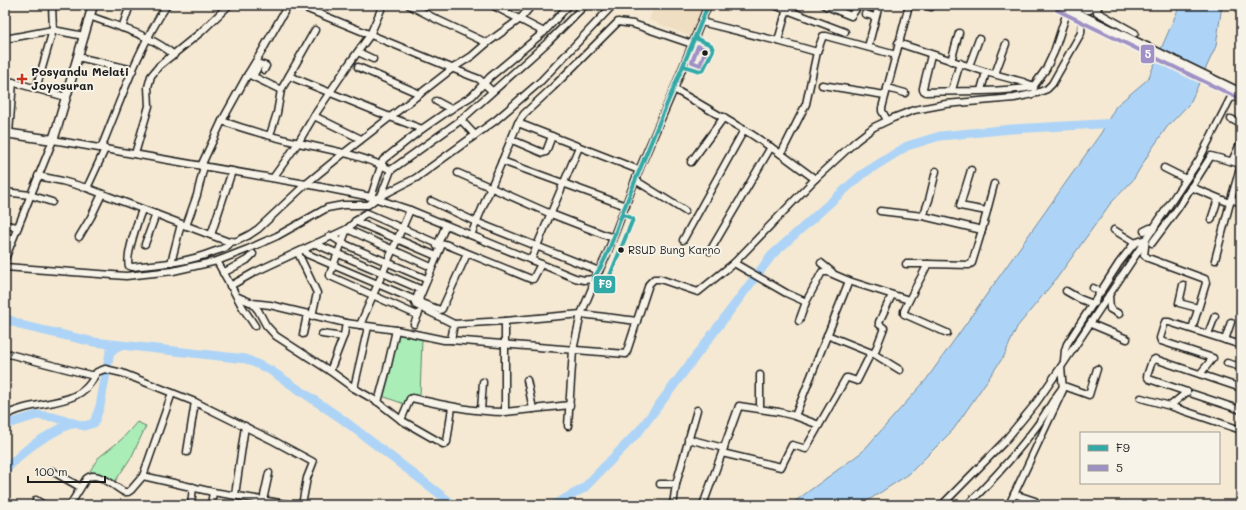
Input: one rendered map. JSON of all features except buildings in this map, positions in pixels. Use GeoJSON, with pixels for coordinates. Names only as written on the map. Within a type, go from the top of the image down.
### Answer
{"type":"FeatureCollection","features":[{"type":"Feature","properties":{"kind":"main road"},"geometry":{"type":"LineString","coordinates":[[7,133],[53,140],[93,5]]}},
{"type":"Feature","properties":{"kind":"main road"},"geometry":{"type":"LineString","coordinates":[[1068,6],[1084,17],[1241,93]]}},
{"type":"Feature","properties":{"kind":"street"},"geometry":{"type":"LineString","coordinates":[[36,89],[53,30],[52,5]]}},
{"type":"Feature","properties":{"kind":"street"},"geometry":{"type":"LineString","coordinates":[[122,28],[130,5]]}},
{"type":"Feature","properties":{"kind":"street"},"geometry":{"type":"LineString","coordinates":[[135,154],[149,106],[148,87],[151,76],[159,66],[174,55],[229,5]]}},
{"type":"Feature","properties":{"kind":"street"},"geometry":{"type":"LineString","coordinates":[[171,263],[184,225],[197,195],[202,166],[222,121],[258,73],[262,51],[288,5]]}},
{"type":"Feature","properties":{"kind":"street"},"geometry":{"type":"LineString","coordinates":[[298,5],[479,79],[492,91]]}},
{"type":"Feature","properties":{"kind":"street"},"geometry":{"type":"LineString","coordinates":[[273,178],[370,35],[383,5]]}},
{"type":"Feature","properties":{"kind":"street"},"geometry":{"type":"LineString","coordinates":[[409,5],[487,43]]}},
{"type":"Feature","properties":{"kind":"street"},"geometry":{"type":"LineString","coordinates":[[492,5],[544,32]]}},
{"type":"Feature","properties":{"kind":"street"},"geometry":{"type":"LineString","coordinates":[[38,176],[87,188],[142,210],[231,242],[242,239],[258,229],[306,184],[361,139],[453,68],[472,56],[520,19],[532,5]]}},
{"type":"Feature","properties":{"kind":"street"},"geometry":{"type":"LineString","coordinates":[[376,197],[382,160],[422,129],[472,96],[484,83],[544,32],[569,5]]}},
{"type":"Feature","properties":{"kind":"street"},"geometry":{"type":"LineString","coordinates":[[5,267],[126,276],[174,271],[217,261],[248,249],[277,236],[328,208],[343,205],[368,205],[376,197],[391,170],[459,121],[548,42],[585,5]]}},
{"type":"Feature","properties":{"kind":"street"},"geometry":{"type":"LineString","coordinates":[[376,197],[416,178],[496,120],[540,82],[613,5]]}},
{"type":"Feature","properties":{"kind":"street"},"geometry":{"type":"LineString","coordinates":[[568,426],[573,350],[581,314],[592,288],[593,279],[599,271],[613,238],[639,170],[674,90],[708,5]]}},
{"type":"Feature","properties":{"kind":"street"},"geometry":{"type":"LineString","coordinates":[[774,5],[788,7],[845,32]]}},
{"type":"Feature","properties":{"kind":"street"},"geometry":{"type":"LineString","coordinates":[[824,5],[851,16],[859,5]]}},
{"type":"Feature","properties":{"kind":"street"},"geometry":{"type":"LineString","coordinates":[[866,5],[879,7],[875,17],[868,47]]}},
{"type":"Feature","properties":{"kind":"street"},"geometry":{"type":"LineString","coordinates":[[887,120],[882,111],[898,43],[909,5]]}},
{"type":"Feature","properties":{"kind":"street"},"geometry":{"type":"LineString","coordinates":[[924,5],[932,7]]}},
{"type":"Feature","properties":{"kind":"street"},"geometry":{"type":"LineString","coordinates":[[931,54],[923,90],[926,92],[952,90],[1017,90],[1033,87],[1046,69],[1054,52],[1068,6],[1090,10],[1094,5]]}},
{"type":"Feature","properties":{"kind":"street"},"geometry":{"type":"LineString","coordinates":[[1099,5],[1097,12],[1136,33]]}},
{"type":"Feature","properties":{"kind":"street"},"geometry":{"type":"LineString","coordinates":[[87,188],[133,70],[165,6]]}},
{"type":"Feature","properties":{"kind":"street"},"geometry":{"type":"LineString","coordinates":[[778,41],[788,7]]}},
{"type":"Feature","properties":{"kind":"street"},"geometry":{"type":"LineString","coordinates":[[865,14],[875,17]]}},
{"type":"Feature","properties":{"kind":"street"},"geometry":{"type":"LineString","coordinates":[[90,16],[148,38],[174,55]]}},
{"type":"Feature","properties":{"kind":"street"},"geometry":{"type":"LineString","coordinates":[[238,298],[252,303],[360,326],[396,330],[444,340],[625,354],[629,348],[649,284],[654,279],[660,279],[698,292],[734,263],[816,179],[856,141],[874,127],[887,120],[914,110],[946,104],[1014,98],[1047,90],[1052,84],[1081,32],[1084,17]]}},
{"type":"Feature","properties":{"kind":"street"},"geometry":{"type":"LineString","coordinates":[[471,235],[510,139],[524,114],[618,22],[633,24],[692,44]]}},
{"type":"Feature","properties":{"kind":"street"},"geometry":{"type":"LineString","coordinates":[[702,22],[817,52]]}},
{"type":"Feature","properties":{"kind":"street"},"geometry":{"type":"LineString","coordinates":[[5,39],[53,30],[84,36]]}},
{"type":"Feature","properties":{"kind":"street"},"geometry":{"type":"LineString","coordinates":[[270,135],[277,113],[281,90],[315,30]]}},
{"type":"Feature","properties":{"kind":"street"},"geometry":{"type":"LineString","coordinates":[[951,61],[959,34]]}},
{"type":"Feature","properties":{"kind":"street"},"geometry":{"type":"LineString","coordinates":[[781,154],[806,104],[817,52],[822,38],[826,36],[896,55]]}},
{"type":"Feature","properties":{"kind":"street"},"geometry":{"type":"LineString","coordinates":[[969,66],[979,39]]}},
{"type":"Feature","properties":{"kind":"street"},"geometry":{"type":"LineString","coordinates":[[898,43],[986,72],[1023,82],[1031,85],[1037,93]]}},
{"type":"Feature","properties":{"kind":"street"},"geometry":{"type":"LineString","coordinates":[[995,74],[1006,44]]}},
{"type":"Feature","properties":{"kind":"street"},"geometry":{"type":"LineString","coordinates":[[358,52],[373,59]]}},
{"type":"Feature","properties":{"kind":"street"},"geometry":{"type":"LineString","coordinates":[[78,57],[133,70]]}},
{"type":"Feature","properties":{"kind":"street"},"geometry":{"type":"LineString","coordinates":[[952,90],[960,63]]}},
{"type":"Feature","properties":{"kind":"street"},"geometry":{"type":"LineString","coordinates":[[358,67],[420,94]]}},
{"type":"Feature","properties":{"kind":"street"},"geometry":{"type":"LineString","coordinates":[[981,90],[986,72]]}},
{"type":"Feature","properties":{"kind":"street"},"geometry":{"type":"LineString","coordinates":[[258,73],[281,90]]}},
{"type":"Feature","properties":{"kind":"street"},"geometry":{"type":"LineString","coordinates":[[289,76],[422,129]]}},
{"type":"Feature","properties":{"kind":"street"},"geometry":{"type":"LineString","coordinates":[[5,80],[66,97]]}},
{"type":"Feature","properties":{"kind":"street"},"geometry":{"type":"LineString","coordinates":[[7,133],[13,82]]}},
{"type":"Feature","properties":{"kind":"street"},"geometry":{"type":"LineString","coordinates":[[822,86],[905,93]]}},
{"type":"Feature","properties":{"kind":"street"},"geometry":{"type":"LineString","coordinates":[[674,90],[724,117],[771,147],[816,179]]}},
{"type":"Feature","properties":{"kind":"street"},"geometry":{"type":"LineString","coordinates":[[942,505],[1004,442],[1036,403],[1091,324],[1107,297],[1199,160],[1230,99],[1234,97],[1241,98]]}},
{"type":"Feature","properties":{"kind":"street"},"geometry":{"type":"LineString","coordinates":[[436,100],[450,110],[459,121],[475,135]]}},
{"type":"Feature","properties":{"kind":"street"},"geometry":{"type":"LineString","coordinates":[[314,116],[361,139]]}},
{"type":"Feature","properties":{"kind":"street"},"geometry":{"type":"LineString","coordinates":[[691,162],[724,117]]}},
{"type":"Feature","properties":{"kind":"street"},"geometry":{"type":"LineString","coordinates":[[1231,119],[1241,124]]}},
{"type":"Feature","properties":{"kind":"street"},"geometry":{"type":"LineString","coordinates":[[222,121],[298,143],[344,153],[381,164],[391,170]]}},
{"type":"Feature","properties":{"kind":"street"},"geometry":{"type":"LineString","coordinates":[[518,123],[639,170]]}},
{"type":"Feature","properties":{"kind":"street"},"geometry":{"type":"LineString","coordinates":[[684,240],[744,130]]}},
{"type":"Feature","properties":{"kind":"street"},"geometry":{"type":"LineString","coordinates":[[510,139],[543,153],[546,152],[552,136]]}},
{"type":"Feature","properties":{"kind":"street"},"geometry":{"type":"LineString","coordinates":[[5,259],[53,140],[376,197],[579,280],[593,279]]}},
{"type":"Feature","properties":{"kind":"street"},"geometry":{"type":"LineString","coordinates":[[1232,161],[1241,142]]}},
{"type":"Feature","properties":{"kind":"street"},"geometry":{"type":"LineString","coordinates":[[532,260],[579,147]]}},
{"type":"Feature","properties":{"kind":"street"},"geometry":{"type":"LineString","coordinates":[[710,251],[771,147]]}},
{"type":"Feature","properties":{"kind":"street"},"geometry":{"type":"LineString","coordinates":[[1154,228],[1151,240],[1153,243],[1211,156],[1241,164],[1215,260]]}},
{"type":"Feature","properties":{"kind":"street"},"geometry":{"type":"LineString","coordinates":[[502,160],[626,206]]}},
{"type":"Feature","properties":{"kind":"street"},"geometry":{"type":"LineString","coordinates":[[1164,168],[1186,179]]}},
{"type":"Feature","properties":{"kind":"street"},"geometry":{"type":"LineString","coordinates":[[971,170],[960,206],[987,211]]}},
{"type":"Feature","properties":{"kind":"street"},"geometry":{"type":"LineString","coordinates":[[211,235],[232,171]]}},
{"type":"Feature","properties":{"kind":"street"},"geometry":{"type":"LineString","coordinates":[[923,216],[929,200],[936,171]]}},
{"type":"Feature","properties":{"kind":"street"},"geometry":{"type":"LineString","coordinates":[[458,173],[551,214],[613,238]]}},
{"type":"Feature","properties":{"kind":"street"},"geometry":{"type":"LineString","coordinates":[[635,180],[685,211]]}},
{"type":"Feature","properties":{"kind":"street"},"geometry":{"type":"LineString","coordinates":[[906,264],[971,264],[994,184]]}},
{"type":"Feature","properties":{"kind":"street"},"geometry":{"type":"LineString","coordinates":[[1191,187],[1218,199],[1241,203]]}},
{"type":"Feature","properties":{"kind":"street"},"geometry":{"type":"LineString","coordinates":[[5,192],[30,195],[52,202]]}},
{"type":"Feature","properties":{"kind":"street"},"geometry":{"type":"LineString","coordinates":[[79,236],[91,217],[102,194]]}},
{"type":"Feature","properties":{"kind":"street"},"geometry":{"type":"LineString","coordinates":[[1211,220],[1218,199]]}},
{"type":"Feature","properties":{"kind":"street"},"geometry":{"type":"LineString","coordinates":[[431,201],[476,222],[538,245],[599,271]]}},
{"type":"Feature","properties":{"kind":"street"},"geometry":{"type":"LineString","coordinates":[[142,210],[133,238],[128,264],[132,267],[171,263],[198,258],[227,247]]}},
{"type":"Feature","properties":{"kind":"street"},"geometry":{"type":"LineString","coordinates":[[360,326],[410,210]]}},
{"type":"Feature","properties":{"kind":"street"},"geometry":{"type":"LineString","coordinates":[[880,211],[923,216],[982,230]]}},
{"type":"Feature","properties":{"kind":"street"},"geometry":{"type":"LineString","coordinates":[[417,315],[330,276],[347,230],[355,221],[367,213],[438,244]]}},
{"type":"Feature","properties":{"kind":"street"},"geometry":{"type":"LineString","coordinates":[[145,244],[156,214]]}},
{"type":"Feature","properties":{"kind":"street"},"geometry":{"type":"LineString","coordinates":[[355,221],[434,255]]}},
{"type":"Feature","properties":{"kind":"street"},"geometry":{"type":"LineString","coordinates":[[5,225],[18,227]]}},
{"type":"Feature","properties":{"kind":"street"},"geometry":{"type":"LineString","coordinates":[[446,225],[415,300],[415,304],[421,308],[454,324],[505,322],[581,314],[637,321]]}},
{"type":"Feature","properties":{"kind":"street"},"geometry":{"type":"LineString","coordinates":[[1144,231],[1154,228]]}},
{"type":"Feature","properties":{"kind":"street"},"geometry":{"type":"LineString","coordinates":[[230,286],[255,272],[347,230],[429,266]]}},
{"type":"Feature","properties":{"kind":"street"},"geometry":{"type":"LineString","coordinates":[[1114,230],[1135,243]]}},
{"type":"Feature","properties":{"kind":"street"},"geometry":{"type":"LineString","coordinates":[[331,236],[342,243],[424,278]]}},
{"type":"Feature","properties":{"kind":"street"},"geometry":{"type":"LineString","coordinates":[[1009,505],[1057,404],[1063,384],[1063,364],[1067,344],[1119,263],[1135,243],[1146,239]]}},
{"type":"Feature","properties":{"kind":"street"},"geometry":{"type":"LineString","coordinates":[[1146,239],[1144,255],[1148,258],[1205,279],[1206,283],[1192,329]]}},
{"type":"Feature","properties":{"kind":"street"},"geometry":{"type":"LineString","coordinates":[[224,258],[227,247],[231,242]]}},
{"type":"Feature","properties":{"kind":"street"},"geometry":{"type":"LineString","coordinates":[[317,243],[318,245],[338,254],[420,289]]}},
{"type":"Feature","properties":{"kind":"street"},"geometry":{"type":"LineString","coordinates":[[467,254],[442,309],[440,310],[421,303],[419,299],[442,245],[445,244],[530,279],[533,279],[541,264]]}},
{"type":"Feature","properties":{"kind":"street"},"geometry":{"type":"LineString","coordinates":[[305,250],[307,254],[333,266],[415,300]]}},
{"type":"Feature","properties":{"kind":"street"},"geometry":{"type":"LineString","coordinates":[[298,253],[317,294],[303,334]]}},
{"type":"Feature","properties":{"kind":"street"},"geometry":{"type":"LineString","coordinates":[[223,273],[247,260],[253,254]]}},
{"type":"Feature","properties":{"kind":"street"},"geometry":{"type":"LineString","coordinates":[[217,261],[243,308],[256,326]]}},
{"type":"Feature","properties":{"kind":"street"},"geometry":{"type":"LineString","coordinates":[[734,263],[786,293],[806,302]]}},
{"type":"Feature","properties":{"kind":"street"},"geometry":{"type":"LineString","coordinates":[[820,263],[849,281]]}},
{"type":"Feature","properties":{"kind":"street"},"geometry":{"type":"LineString","coordinates":[[928,264],[909,300],[904,314],[946,333]]}},
{"type":"Feature","properties":{"kind":"street"},"geometry":{"type":"LineString","coordinates":[[798,321],[822,272],[828,272],[849,281],[909,300]]}},
{"type":"Feature","properties":{"kind":"street"},"geometry":{"type":"LineString","coordinates":[[795,416],[849,281]]}},
{"type":"Feature","properties":{"kind":"street"},"geometry":{"type":"LineString","coordinates":[[1183,285],[1179,303],[1198,308]]}},
{"type":"Feature","properties":{"kind":"street"},"geometry":{"type":"LineString","coordinates":[[1093,288],[1101,292]]}},
{"type":"Feature","properties":{"kind":"street"},"geometry":{"type":"LineString","coordinates":[[1066,291],[1093,304],[1107,297]]}},
{"type":"Feature","properties":{"kind":"street"},"geometry":{"type":"LineString","coordinates":[[688,439],[723,451],[781,467],[791,446],[795,445],[806,449],[846,378],[857,381],[873,354],[884,328],[879,324],[879,322],[892,295]]}},
{"type":"Feature","properties":{"kind":"street"},"geometry":{"type":"LineString","coordinates":[[1107,297],[1110,309],[1119,314]]}},
{"type":"Feature","properties":{"kind":"street"},"geometry":{"type":"LineString","coordinates":[[252,303],[258,310],[266,325],[276,336],[354,388],[378,402],[401,420],[445,444],[447,442],[452,407]]}},
{"type":"Feature","properties":{"kind":"street"},"geometry":{"type":"LineString","coordinates":[[414,324],[421,308]]}},
{"type":"Feature","properties":{"kind":"street"},"geometry":{"type":"LineString","coordinates":[[1208,334],[1214,316]]}},
{"type":"Feature","properties":{"kind":"street"},"geometry":{"type":"LineString","coordinates":[[505,322],[505,412]]}},
{"type":"Feature","properties":{"kind":"street"},"geometry":{"type":"LineString","coordinates":[[1200,374],[1213,358],[1160,340],[1165,322],[1241,345]]}},
{"type":"Feature","properties":{"kind":"street"},"geometry":{"type":"LineString","coordinates":[[1225,340],[1231,322]]}},
{"type":"Feature","properties":{"kind":"street"},"geometry":{"type":"LineString","coordinates":[[330,371],[343,337],[346,323]]}},
{"type":"Feature","properties":{"kind":"street"},"geometry":{"type":"LineString","coordinates":[[452,340],[454,324]]}},
{"type":"Feature","properties":{"kind":"street"},"geometry":{"type":"LineString","coordinates":[[1091,324],[1127,339]]}},
{"type":"Feature","properties":{"kind":"street"},"geometry":{"type":"LineString","coordinates":[[354,388],[368,327]]}},
{"type":"Feature","properties":{"kind":"street"},"geometry":{"type":"LineString","coordinates":[[378,402],[396,330]]}},
{"type":"Feature","properties":{"kind":"street"},"geometry":{"type":"LineString","coordinates":[[322,334],[343,337]]}},
{"type":"Feature","properties":{"kind":"street"},"geometry":{"type":"LineString","coordinates":[[827,335],[873,354],[900,370]]}},
{"type":"Feature","properties":{"kind":"street"},"geometry":{"type":"LineString","coordinates":[[5,353],[85,374],[95,375]]}},
{"type":"Feature","properties":{"kind":"street"},"geometry":{"type":"LineString","coordinates":[[1170,406],[1187,392],[1149,379],[1147,376],[1152,361],[1155,359],[1241,388]]}},
{"type":"Feature","properties":{"kind":"street"},"geometry":{"type":"LineString","coordinates":[[1227,363],[1241,367]]}},
{"type":"Feature","properties":{"kind":"street"},"geometry":{"type":"LineString","coordinates":[[5,416],[16,410],[69,399],[76,396],[89,384],[97,372],[105,368],[195,402],[245,426],[313,462],[307,478],[302,505]]}},
{"type":"Feature","properties":{"kind":"street"},"geometry":{"type":"LineString","coordinates":[[1063,384],[1089,395],[1097,369]]}},
{"type":"Feature","properties":{"kind":"street"},"geometry":{"type":"LineString","coordinates":[[760,375],[760,409]]}},
{"type":"Feature","properties":{"kind":"street"},"geometry":{"type":"LineString","coordinates":[[527,380],[533,409]]}},
{"type":"Feature","properties":{"kind":"street"},"geometry":{"type":"LineString","coordinates":[[481,410],[483,382]]}},
{"type":"Feature","properties":{"kind":"street"},"geometry":{"type":"LineString","coordinates":[[967,505],[995,477],[1020,448],[1039,422],[1063,384]]}},
{"type":"Feature","properties":{"kind":"street"},"geometry":{"type":"LineString","coordinates":[[70,505],[89,476],[93,475],[124,492],[131,490],[143,476],[172,393]]}},
{"type":"Feature","properties":{"kind":"street"},"geometry":{"type":"LineString","coordinates":[[1193,394],[1241,410]]}},
{"type":"Feature","properties":{"kind":"street"},"geometry":{"type":"LineString","coordinates":[[1141,398],[1170,406],[1241,430]]}},
{"type":"Feature","properties":{"kind":"street"},"geometry":{"type":"LineString","coordinates":[[401,420],[411,399],[452,407],[505,412],[570,405]]}},
{"type":"Feature","properties":{"kind":"street"},"geometry":{"type":"LineString","coordinates":[[187,452],[195,402]]}},
{"type":"Feature","properties":{"kind":"street"},"geometry":{"type":"LineString","coordinates":[[703,505],[739,406],[779,412],[819,425]]}},
{"type":"Feature","properties":{"kind":"street"},"geometry":{"type":"LineString","coordinates":[[673,505],[676,484],[697,410]]}},
{"type":"Feature","properties":{"kind":"street"},"geometry":{"type":"LineString","coordinates":[[235,495],[245,426]]}},
{"type":"Feature","properties":{"kind":"street"},"geometry":{"type":"LineString","coordinates":[[52,471],[80,488]]}},
{"type":"Feature","properties":{"kind":"street"},"geometry":{"type":"LineString","coordinates":[[262,503],[269,473]]}},
{"type":"Feature","properties":{"kind":"street"},"geometry":{"type":"LineString","coordinates":[[143,476],[193,488],[235,495],[262,503],[292,505]]}},
{"type":"Feature","properties":{"kind":"street"},"geometry":{"type":"LineString","coordinates":[[660,484],[676,484]]}},
{"type":"Feature","properties":{"kind":"street"},"geometry":{"type":"LineString","coordinates":[[191,505],[193,488]]}},
{"type":"Feature","properties":{"kind":"street"},"geometry":{"type":"LineString","coordinates":[[211,505],[213,492]]}},
{"type":"Feature","properties":{"kind":"street"},"geometry":{"type":"LineString","coordinates":[[1014,494],[1035,501]]}},
{"type":"Feature","properties":{"kind":"street"},"geometry":{"type":"LineString","coordinates":[[36,500],[44,505]]}},
{"type":"Feature","properties":{"kind":"shaded area"},"geometry":{"type":"Polygon","coordinates":[[[655,5],[705,5],[692,37],[649,20],[655,5]]]}},
{"type":"Feature","properties":{"kind":"green space"},"geometry":{"type":"Polygon","coordinates":[[[397,334],[422,339],[420,397],[411,395],[407,405],[382,396],[397,334]]]}},
{"type":"Feature","properties":{"kind":"green space"},"geometry":{"type":"Polygon","coordinates":[[[137,422],[146,426],[132,456],[114,483],[90,471],[98,458],[122,439],[137,422]]]}},
{"type":"Feature","properties":{"kind":"water"},"geometry":{"type":"Polygon","coordinates":[[[1180,5],[1222,5],[1216,46],[1190,103],[1167,127],[1133,180],[1110,204],[1057,278],[1017,327],[1004,356],[953,430],[909,474],[861,505],[790,505],[862,452],[926,380],[1101,133],[1116,106],[1148,79],[1180,5]]]}},
{"type":"Feature","properties":{"kind":"waterway"},"geometry":{"type":"LineString","coordinates":[[554,505],[584,488],[640,430],[772,255],[861,175],[907,146],[940,136],[1012,129],[1118,123]]}},
{"type":"Feature","properties":{"kind":"waterway"},"geometry":{"type":"LineString","coordinates":[[5,318],[24,326],[94,342],[246,359],[270,370],[342,419],[454,505]]}},
{"type":"Feature","properties":{"kind":"waterway"},"geometry":{"type":"LineString","coordinates":[[5,425],[37,415],[53,417],[84,426],[94,423],[100,406],[110,352],[120,346]]}},
{"type":"Feature","properties":{"kind":"waterway"},"geometry":{"type":"LineString","coordinates":[[5,471],[27,449],[72,423]]}},
{"type":"Feature","properties":{"kind":"transit line","name":"F9"},"geometry":{"type":"LineString","coordinates":[[622,214],[708,5]]}},
{"type":"Feature","properties":{"kind":"transit line","name":"5"},"geometry":{"type":"LineString","coordinates":[[1057,10],[1238,98]]}},
{"type":"Feature","properties":{"kind":"transit line","name":"F9"},"geometry":{"type":"LineString","coordinates":[[684,66],[700,71],[703,70],[713,50],[711,45],[695,38]]}},
{"type":"Feature","properties":{"kind":"transit line","name":"5"},"geometry":{"type":"LineString","coordinates":[[698,46],[706,50],[700,65],[692,62],[698,46]]}},
{"type":"Feature","properties":{"kind":"transit line","name":"F9"},"geometry":{"type":"LineString","coordinates":[[622,214],[633,219],[606,285],[593,279],[606,256],[622,214]]}},
{"type":"Feature","properties":{"kind":"place","name":"Posyandu Melati Joyosuran"},"geometry":{"type":"Point","coordinates":[22,79]}},
{"type":"Feature","properties":{"kind":"place","name":"RSUD Bung Karno"},"geometry":{"type":"Point","coordinates":[621,250]}}]}
